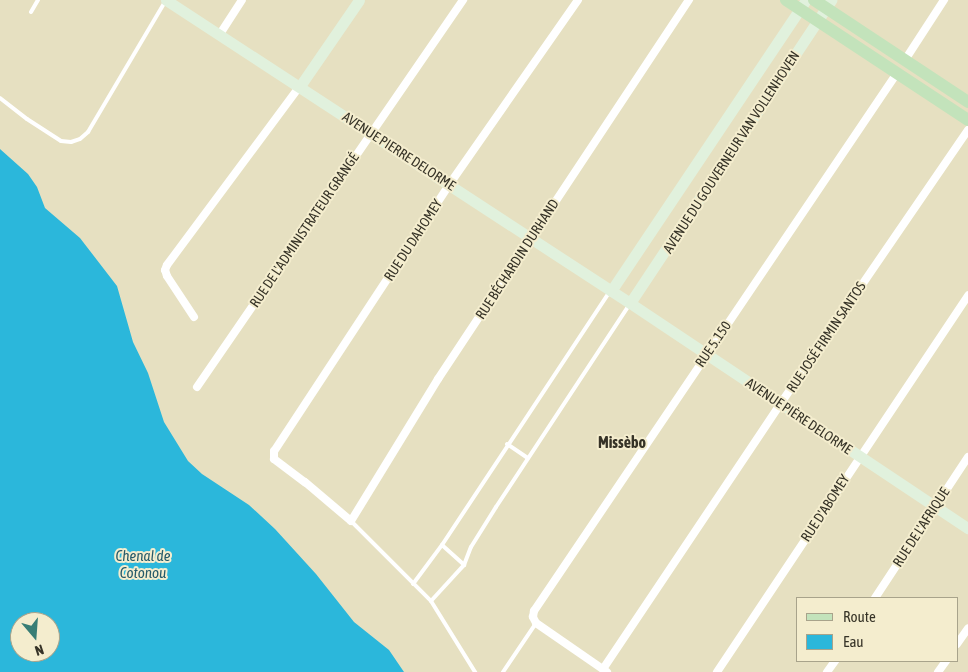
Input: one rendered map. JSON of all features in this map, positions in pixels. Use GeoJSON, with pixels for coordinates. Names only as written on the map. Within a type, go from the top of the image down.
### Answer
{"type":"FeatureCollection","features":[{"type":"Feature","properties":{"kind":"main road","name":"AVENUE PIERRE DELORME"},"geometry":{"type":"LineString","coordinates":[[166,0],[630,303]]}},
{"type":"Feature","properties":{"kind":"main road"},"geometry":{"type":"LineString","coordinates":[[300,86],[359,0]]}},
{"type":"Feature","properties":{"kind":"main road"},"geometry":{"type":"LineString","coordinates":[[786,0],[803,4],[818,21],[968,120]]}},
{"type":"Feature","properties":{"kind":"main road"},"geometry":{"type":"LineString","coordinates":[[814,0],[829,4],[905,60],[968,102]]}},
{"type":"Feature","properties":{"kind":"main road","name":"AVENUE DU GOUVERNEUR VAN VOLLENHOVEN"},"geometry":{"type":"LineString","coordinates":[[611,291],[803,4]]}},
{"type":"Feature","properties":{"kind":"main road","name":"AVENUE DU GOUVERNEUR VAN VOLLENHOVEN"},"geometry":{"type":"LineString","coordinates":[[630,303],[829,4]]}},
{"type":"Feature","properties":{"kind":"main road","name":"AVENUE PIÈRE DELORME"},"geometry":{"type":"LineString","coordinates":[[630,303],[968,528]]}},
{"type":"Feature","properties":{"kind":"street"},"geometry":{"type":"LineString","coordinates":[[220,34],[242,0]]}},
{"type":"Feature","properties":{"kind":"street","name":"RUE DE L'ADMINISTRATEUR GRANGÉ"},"geometry":{"type":"LineString","coordinates":[[197,387],[463,0]]}},
{"type":"Feature","properties":{"kind":"street","name":"RUE DU DAHOMEY"},"geometry":{"type":"LineString","coordinates":[[351,521],[306,482],[274,459],[274,451],[449,184],[578,0]]}},
{"type":"Feature","properties":{"kind":"street","name":"RUE BÉCHARDIN DURHAND"},"geometry":{"type":"LineString","coordinates":[[351,521],[438,379],[689,0]]}},
{"type":"Feature","properties":{"kind":"street"},"geometry":{"type":"LineString","coordinates":[[905,60],[944,0]]}},
{"type":"Feature","properties":{"kind":"street","name":"RUE 5.150"},"geometry":{"type":"LineString","coordinates":[[534,620],[534,611],[897,73]]}},
{"type":"Feature","properties":{"kind":"street"},"geometry":{"type":"LineString","coordinates":[[194,317],[167,276],[165,270],[167,265],[300,86]]}},
{"type":"Feature","properties":{"kind":"street","name":"RUE JOSÉ FIRMIN SANTOS"},"geometry":{"type":"LineString","coordinates":[[605,671],[781,403],[968,130]]}},
{"type":"Feature","properties":{"kind":"street","name":"RUE D'ABOMEY"},"geometry":{"type":"LineString","coordinates":[[717,672],[968,295]]}},
{"type":"Feature","properties":{"kind":"street","name":"RUE DE L'AFRIQUE"},"geometry":{"type":"LineString","coordinates":[[876,597],[968,457]]}},
{"type":"Feature","properties":{"kind":"street"},"geometry":{"type":"LineString","coordinates":[[534,620],[605,671]]}},
{"type":"Feature","properties":{"kind":"street"},"geometry":{"type":"LineString","coordinates":[[958,643],[968,628]]}},
{"type":"Feature","properties":{"kind":"lane"},"geometry":{"type":"LineString","coordinates":[[31,12],[38,0]]}},
{"type":"Feature","properties":{"kind":"lane"},"geometry":{"type":"LineString","coordinates":[[0,98],[27,120],[61,141],[71,142],[80,140],[88,132],[166,0]]}},
{"type":"Feature","properties":{"kind":"lane"},"geometry":{"type":"LineString","coordinates":[[414,584],[611,291]]}},
{"type":"Feature","properties":{"kind":"lane"},"geometry":{"type":"LineString","coordinates":[[431,601],[464,565],[479,534],[630,303]]}},
{"type":"Feature","properties":{"kind":"lane"},"geometry":{"type":"LineString","coordinates":[[507,444],[528,458]]}},
{"type":"Feature","properties":{"kind":"lane"},"geometry":{"type":"LineString","coordinates":[[351,521],[431,601],[475,672]]}},
{"type":"Feature","properties":{"kind":"lane"},"geometry":{"type":"LineString","coordinates":[[442,545],[464,565]]}},
{"type":"Feature","properties":{"kind":"lane"},"geometry":{"type":"LineString","coordinates":[[503,672],[534,620]]}},
{"type":"Feature","properties":{"kind":"water","name":"Chenal de Cotonou"},"geometry":{"type":"Polygon","coordinates":[[[0,149],[28,174],[37,187],[45,208],[80,238],[117,286],[133,342],[148,373],[164,422],[188,461],[202,474],[249,505],[275,529],[316,574],[354,622],[389,650],[404,672],[0,672],[0,149]]]}},
{"type":"Feature","properties":{"kind":"district","name":"Missèbo"},"geometry":{"type":"Point","coordinates":[622,442]}}]}
